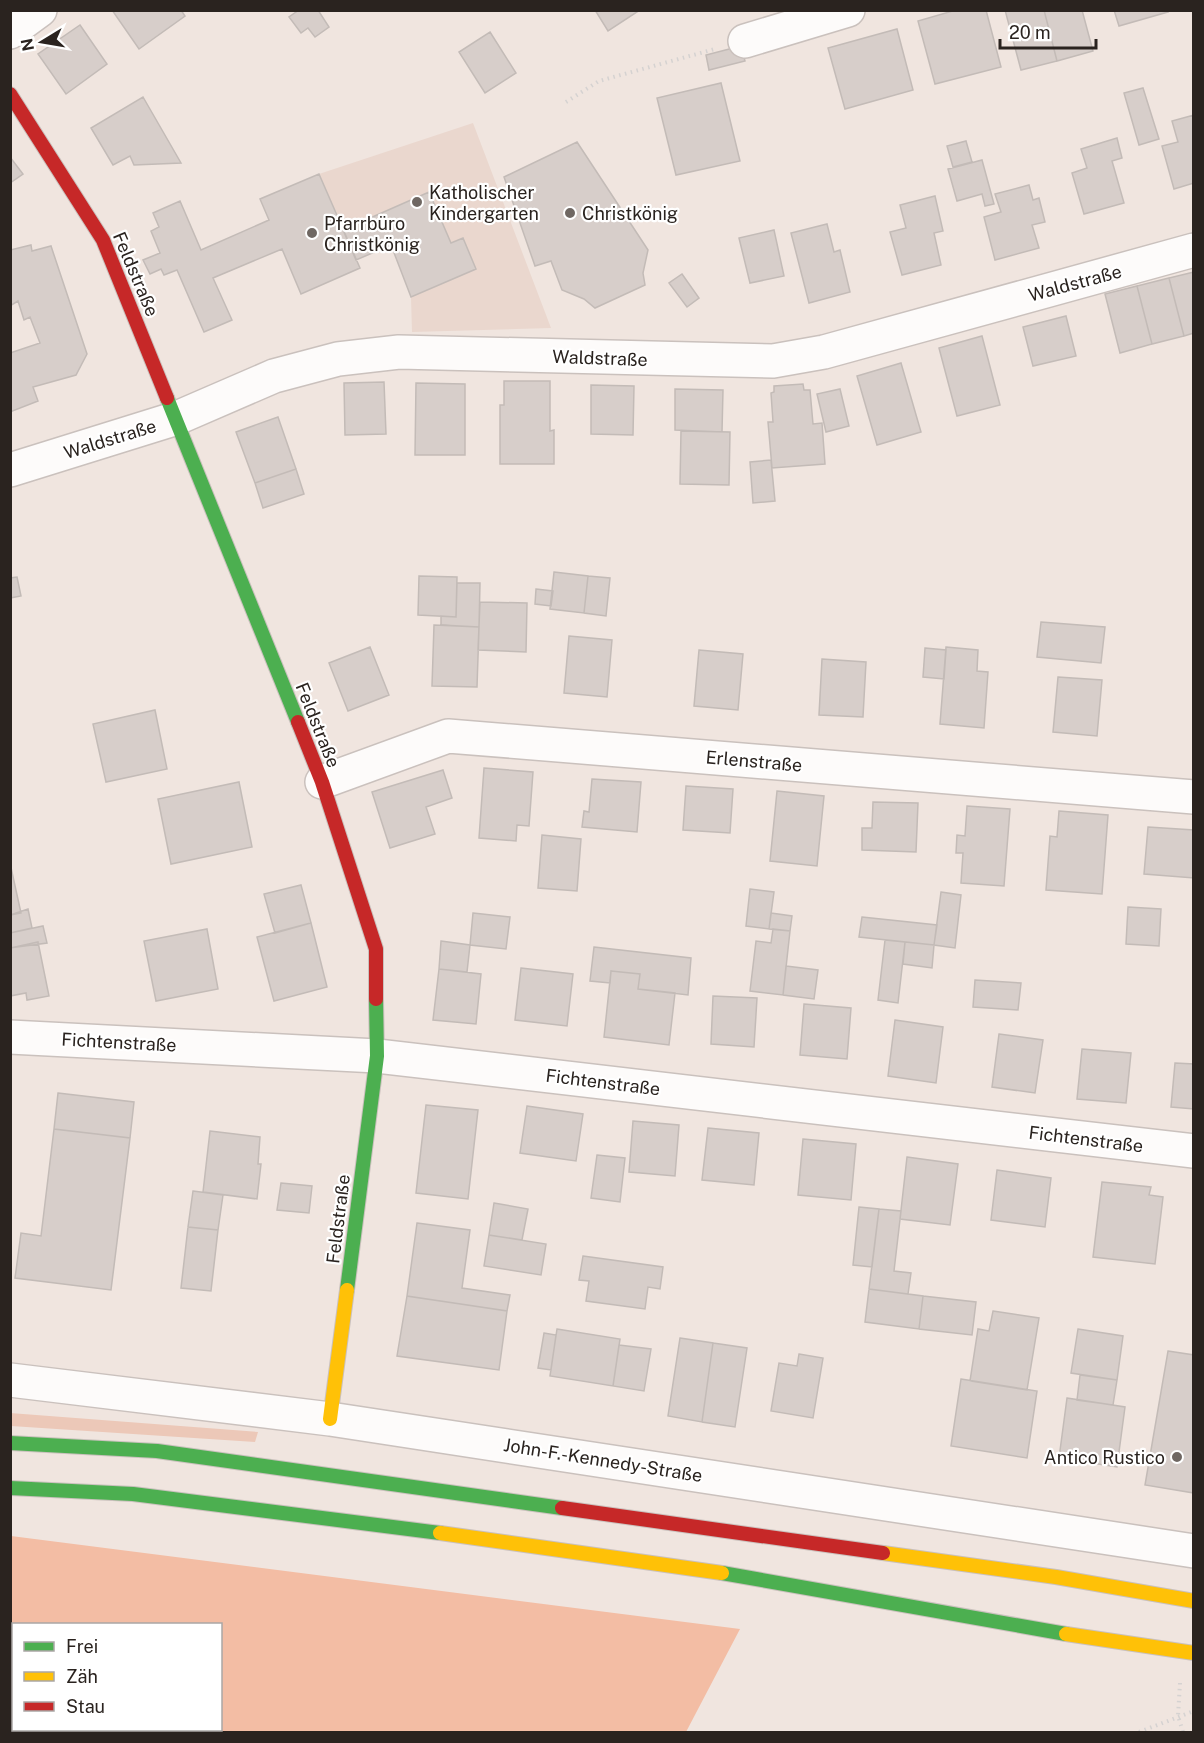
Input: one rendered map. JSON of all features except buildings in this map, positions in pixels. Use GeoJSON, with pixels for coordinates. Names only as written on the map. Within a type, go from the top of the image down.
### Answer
{"type":"FeatureCollection","features":[{"type":"Feature","properties":{"kind":"main road","name":"Feldstraße"},"geometry":{"type":"LineString","coordinates":[[10,94],[104,240],[322,782],[376,949],[377,1056],[330,1419]]}},
{"type":"Feature","properties":{"kind":"main road"},"geometry":{"type":"LineString","coordinates":[[10,1443],[157,1451],[1032,1574],[1194,1601]]}},
{"type":"Feature","properties":{"kind":"main road"},"geometry":{"type":"LineString","coordinates":[[10,1488],[133,1494],[509,1542],[724,1573],[1023,1628],[1194,1653]]}},
{"type":"Feature","properties":{"kind":"street"},"geometry":{"type":"LineString","coordinates":[[10,32],[40,10]]}},
{"type":"Feature","properties":{"kind":"street"},"geometry":{"type":"LineString","coordinates":[[745,41],[848,10]]}},
{"type":"Feature","properties":{"kind":"street","name":"Waldstraße"},"geometry":{"type":"LineString","coordinates":[[10,470],[177,418],[274,376],[338,359],[399,352],[773,362],[824,352],[1194,250]]}},
{"type":"Feature","properties":{"kind":"street","name":"Erlenstraße"},"geometry":{"type":"LineString","coordinates":[[322,782],[448,736],[1194,797]]}},
{"type":"Feature","properties":{"kind":"street","name":"Fichtenstraße"},"geometry":{"type":"LineString","coordinates":[[10,1037],[377,1056],[1194,1152]]}},
{"type":"Feature","properties":{"kind":"street","name":"John-F.-Kennedy-Straße"},"geometry":{"type":"LineString","coordinates":[[10,1380],[330,1419],[1194,1551]]}},
{"type":"Feature","properties":{"kind":"path"},"geometry":{"type":"LineString","coordinates":[[566,102],[599,81],[745,41]]}},
{"type":"Feature","properties":{"kind":"path"},"geometry":{"type":"LineString","coordinates":[[1139,1732],[1194,1711]]}},
{"type":"Feature","properties":{"kind":"path"},"geometry":{"type":"LineString","coordinates":[[1178,1716],[1183,1732]]}},
{"type":"Feature","properties":{"kind":"shaded area","name":"Katholischer Kindergarten"},"geometry":{"type":"Polygon","coordinates":[[[473,123],[551,328],[412,332],[411,297],[392,245],[356,260],[319,174],[473,123]]]}},
{"type":"Feature","properties":{"kind":"shaded area"},"geometry":{"type":"Polygon","coordinates":[[[10,1413],[258,1432],[255,1442],[11,1426],[10,1413]]]}},
{"type":"Feature","properties":{"kind":"shaded area"},"geometry":{"type":"Polygon","coordinates":[[[11,1536],[740,1629],[686,1732],[11,1732],[11,1536]]]}},
{"type":"Feature","properties":{"kind":"traffic: fast"},"geometry":{"type":"LineString","coordinates":[[167,398],[298,722]]}},
{"type":"Feature","properties":{"kind":"traffic: fast"},"geometry":{"type":"LineString","coordinates":[[347,1290],[377,1056],[376,999]]}},
{"type":"Feature","properties":{"kind":"traffic: fast"},"geometry":{"type":"LineString","coordinates":[[10,1443],[157,1451],[562,1508]]}},
{"type":"Feature","properties":{"kind":"traffic: fast"},"geometry":{"type":"LineString","coordinates":[[10,1488],[133,1494],[440,1533]]}},
{"type":"Feature","properties":{"kind":"traffic: fast"},"geometry":{"type":"LineString","coordinates":[[722,1573],[1066,1634]]}},
{"type":"Feature","properties":{"kind":"traffic: slow"},"geometry":{"type":"LineString","coordinates":[[330,1419],[347,1290]]}},
{"type":"Feature","properties":{"kind":"traffic: slow"},"geometry":{"type":"LineString","coordinates":[[440,1533],[722,1573]]}},
{"type":"Feature","properties":{"kind":"traffic: slow"},"geometry":{"type":"LineString","coordinates":[[883,1553],[1056,1577],[1194,1601]]}},
{"type":"Feature","properties":{"kind":"traffic: slow"},"geometry":{"type":"LineString","coordinates":[[1066,1634],[1194,1653]]}},
{"type":"Feature","properties":{"kind":"traffic: jam"},"geometry":{"type":"LineString","coordinates":[[10,94],[103,240],[167,398]]}},
{"type":"Feature","properties":{"kind":"traffic: jam"},"geometry":{"type":"LineString","coordinates":[[298,722],[322,782],[376,949],[376,999]]}},
{"type":"Feature","properties":{"kind":"traffic: jam"},"geometry":{"type":"LineString","coordinates":[[562,1508],[883,1553]]}},
{"type":"Feature","properties":{"kind":"place","name":"Katholischer Kindergarten"},"geometry":{"type":"Point","coordinates":[417,202]}},
{"type":"Feature","properties":{"kind":"place","name":"Christkönig"},"geometry":{"type":"Point","coordinates":[570,213]}},
{"type":"Feature","properties":{"kind":"place","name":"Pfarrbüro Christkönig"},"geometry":{"type":"Point","coordinates":[312,233]}},
{"type":"Feature","properties":{"kind":"place","name":"Antico Rustico"},"geometry":{"type":"Point","coordinates":[1177,1457]}}]}
